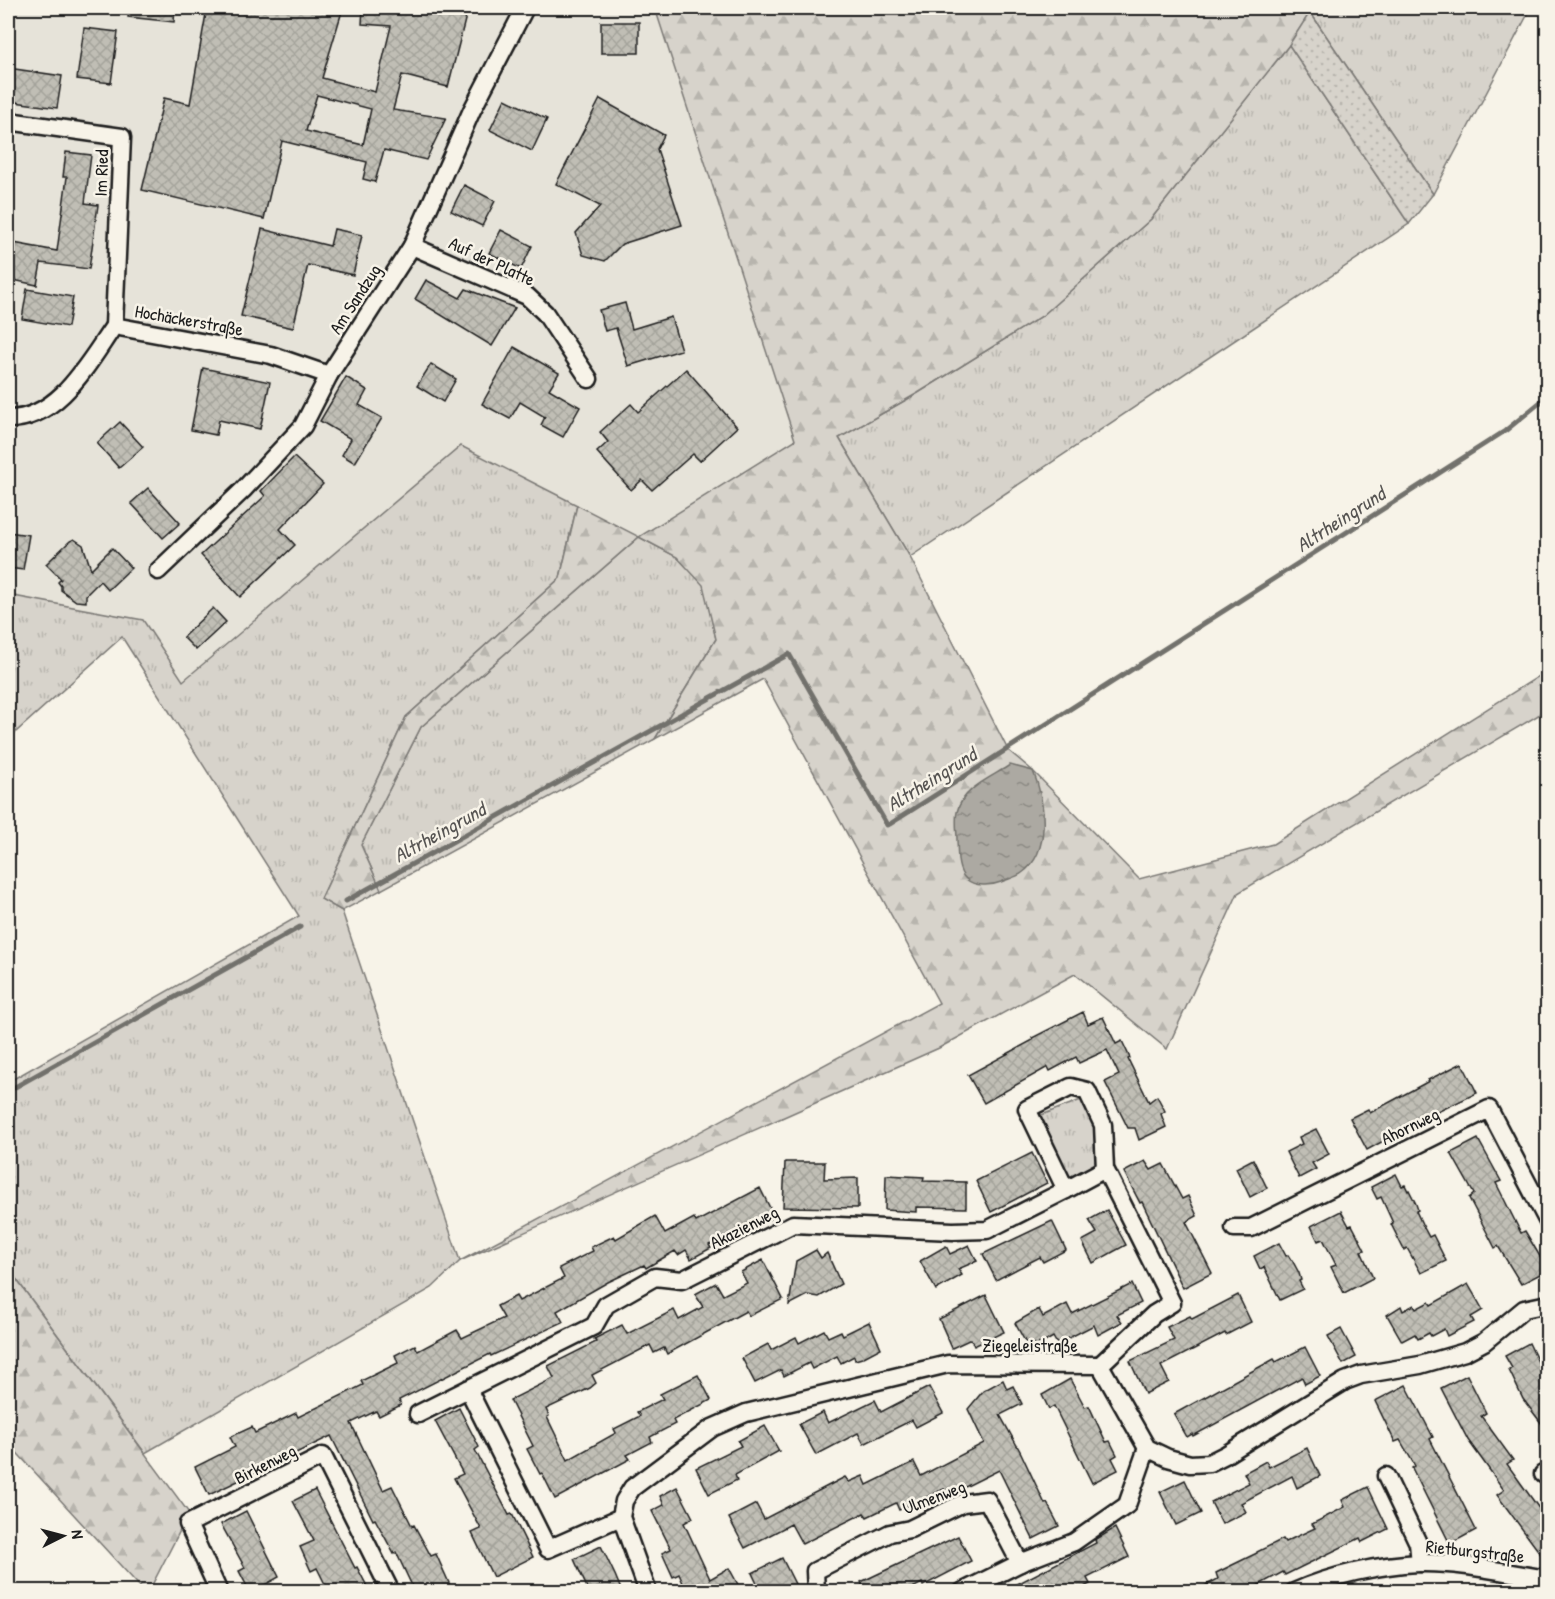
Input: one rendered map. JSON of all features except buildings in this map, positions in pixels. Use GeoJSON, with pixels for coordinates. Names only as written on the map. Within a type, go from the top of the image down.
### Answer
{"type":"FeatureCollection","features":[{"type":"Feature","properties":{"kind":"street","name":"Am Sandzug"},"geometry":{"type":"LineString","coordinates":[[158,571],[243,490],[303,426],[329,375],[412,246],[472,110],[525,8]]}},
{"type":"Feature","properties":{"kind":"street","name":"Im Ried"},"geometry":{"type":"LineString","coordinates":[[8,122],[122,137],[114,326]]}},
{"type":"Feature","properties":{"kind":"street","name":"Auf der Platte"},"geometry":{"type":"LineString","coordinates":[[412,246],[527,296],[545,313],[589,379]]}},
{"type":"Feature","properties":{"kind":"street","name":"Hochäckerstraße"},"geometry":{"type":"LineString","coordinates":[[8,419],[19,419],[38,413],[58,401],[114,326],[271,355],[329,375]]}},
{"type":"Feature","properties":{"kind":"street"},"geometry":{"type":"LineString","coordinates":[[1066,1190],[1027,1109],[1071,1087],[1087,1091],[1103,1125],[1105,1169],[1172,1303],[1154,1314],[1100,1365]]}},
{"type":"Feature","properties":{"kind":"street","name":"Ahornweg"},"geometry":{"type":"LineString","coordinates":[[1234,1228],[1251,1228],[1489,1109],[1548,1222]]}},
{"type":"Feature","properties":{"kind":"street","name":"Akazienweg"},"geometry":{"type":"LineString","coordinates":[[418,1414],[594,1326],[606,1305],[655,1277],[682,1280],[793,1224],[953,1231],[987,1230],[1105,1169]]}},
{"type":"Feature","properties":{"kind":"street"},"geometry":{"type":"LineString","coordinates":[[962,1592],[1020,1563],[1074,1542],[1127,1505],[1147,1448],[1168,1458],[1190,1464],[1209,1463],[1345,1381],[1361,1375],[1420,1365],[1466,1352],[1484,1342],[1524,1310],[1548,1304]]}},
{"type":"Feature","properties":{"kind":"street","name":"Ziegeleistraße"},"geometry":{"type":"LineString","coordinates":[[621,1517],[624,1501],[632,1488],[712,1428],[746,1413],[948,1364],[1100,1365],[1147,1448]]}},
{"type":"Feature","properties":{"kind":"street"},"geometry":{"type":"LineString","coordinates":[[468,1389],[548,1549],[621,1517],[648,1592]]}},
{"type":"Feature","properties":{"kind":"street","name":"Birkenweg"},"geometry":{"type":"LineString","coordinates":[[219,1592],[188,1524],[323,1456],[391,1592]]}},
{"type":"Feature","properties":{"kind":"street"},"geometry":{"type":"LineString","coordinates":[[1386,1476],[1418,1543],[1420,1563]]}},
{"type":"Feature","properties":{"kind":"street","name":"Ulmenweg"},"geometry":{"type":"LineString","coordinates":[[816,1592],[815,1571],[891,1533],[910,1528],[963,1503],[987,1500],[1020,1563]]}},
{"type":"Feature","properties":{"kind":"street","name":"Rietburgstraße"},"geometry":{"type":"LineString","coordinates":[[1294,1592],[1370,1569],[1420,1563],[1469,1567],[1539,1583]]}},
{"type":"Feature","properties":{"kind":"shaded area"},"geometry":{"type":"Polygon","coordinates":[[[8,8],[655,8],[795,440],[639,537],[461,446],[183,682],[143,620],[8,595],[8,8]]]}},
{"type":"Feature","properties":{"kind":"green space"},"geometry":{"type":"Polygon","coordinates":[[[655,8],[1313,8],[1289,45],[1151,219],[1042,316],[918,393],[839,438],[910,557],[1008,750],[1033,771],[1139,879],[1273,844],[1547,671],[1547,710],[1238,893],[1167,1049],[1075,974],[939,1048],[460,1261],[939,1003],[763,679],[655,739],[716,639],[703,585],[677,557],[639,537],[795,440],[655,8]]]}},
{"type":"Feature","properties":{"kind":"green space"},"geometry":{"type":"Polygon","coordinates":[[[1313,8],[1531,8],[1433,194],[1310,12],[1313,8]]]}},
{"type":"Feature","properties":{"kind":"green space"},"geometry":{"type":"Polygon","coordinates":[[[1310,12],[1433,194],[1409,224],[1289,45],[1310,12]]]}},
{"type":"Feature","properties":{"kind":"green space"},"geometry":{"type":"Polygon","coordinates":[[[1289,45],[1409,224],[910,557],[839,438],[918,393],[1042,316],[1151,219],[1289,45]]]}},
{"type":"Feature","properties":{"kind":"green space"},"geometry":{"type":"Polygon","coordinates":[[[461,446],[577,505],[560,578],[406,717],[321,899],[342,911],[460,1261],[432,1288],[145,1453],[8,1268],[8,1082],[299,916],[122,637],[8,739],[8,595],[143,620],[183,681],[461,446]]]}},
{"type":"Feature","properties":{"kind":"green space"},"geometry":{"type":"Polygon","coordinates":[[[577,505],[639,537],[421,727],[361,845],[381,890],[342,911],[321,899],[406,717],[560,578],[577,505]]]}},
{"type":"Feature","properties":{"kind":"green space"},"geometry":{"type":"Polygon","coordinates":[[[639,537],[677,557],[704,585],[716,639],[655,739],[381,890],[361,845],[421,727],[639,537]]]}},
{"type":"Feature","properties":{"kind":"green space"},"geometry":{"type":"Polygon","coordinates":[[[1081,1100],[1101,1138],[1102,1169],[1068,1185],[1039,1116],[1081,1100]]]}},
{"type":"Feature","properties":{"kind":"green space"},"geometry":{"type":"Polygon","coordinates":[[[8,1268],[189,1513],[149,1591],[144,1591],[8,1443],[8,1268]]]}},
{"type":"Feature","properties":{"kind":"water"},"geometry":{"type":"Polygon","coordinates":[[[1010,765],[1033,771],[1037,783],[1043,810],[1042,839],[1038,852],[1032,864],[1018,876],[993,884],[983,885],[970,882],[963,875],[959,866],[957,812],[965,796],[971,790],[1010,765]]]}},
{"type":"Feature","properties":{"kind":"waterway","name":"Altrheingrund"},"geometry":{"type":"LineString","coordinates":[[346,901],[789,654],[887,825],[890,824],[1505,431],[1548,396]]}},
{"type":"Feature","properties":{"kind":"waterway","name":"Altrheingrund"},"geometry":{"type":"LineString","coordinates":[[8,1091],[300,927]]}}]}
